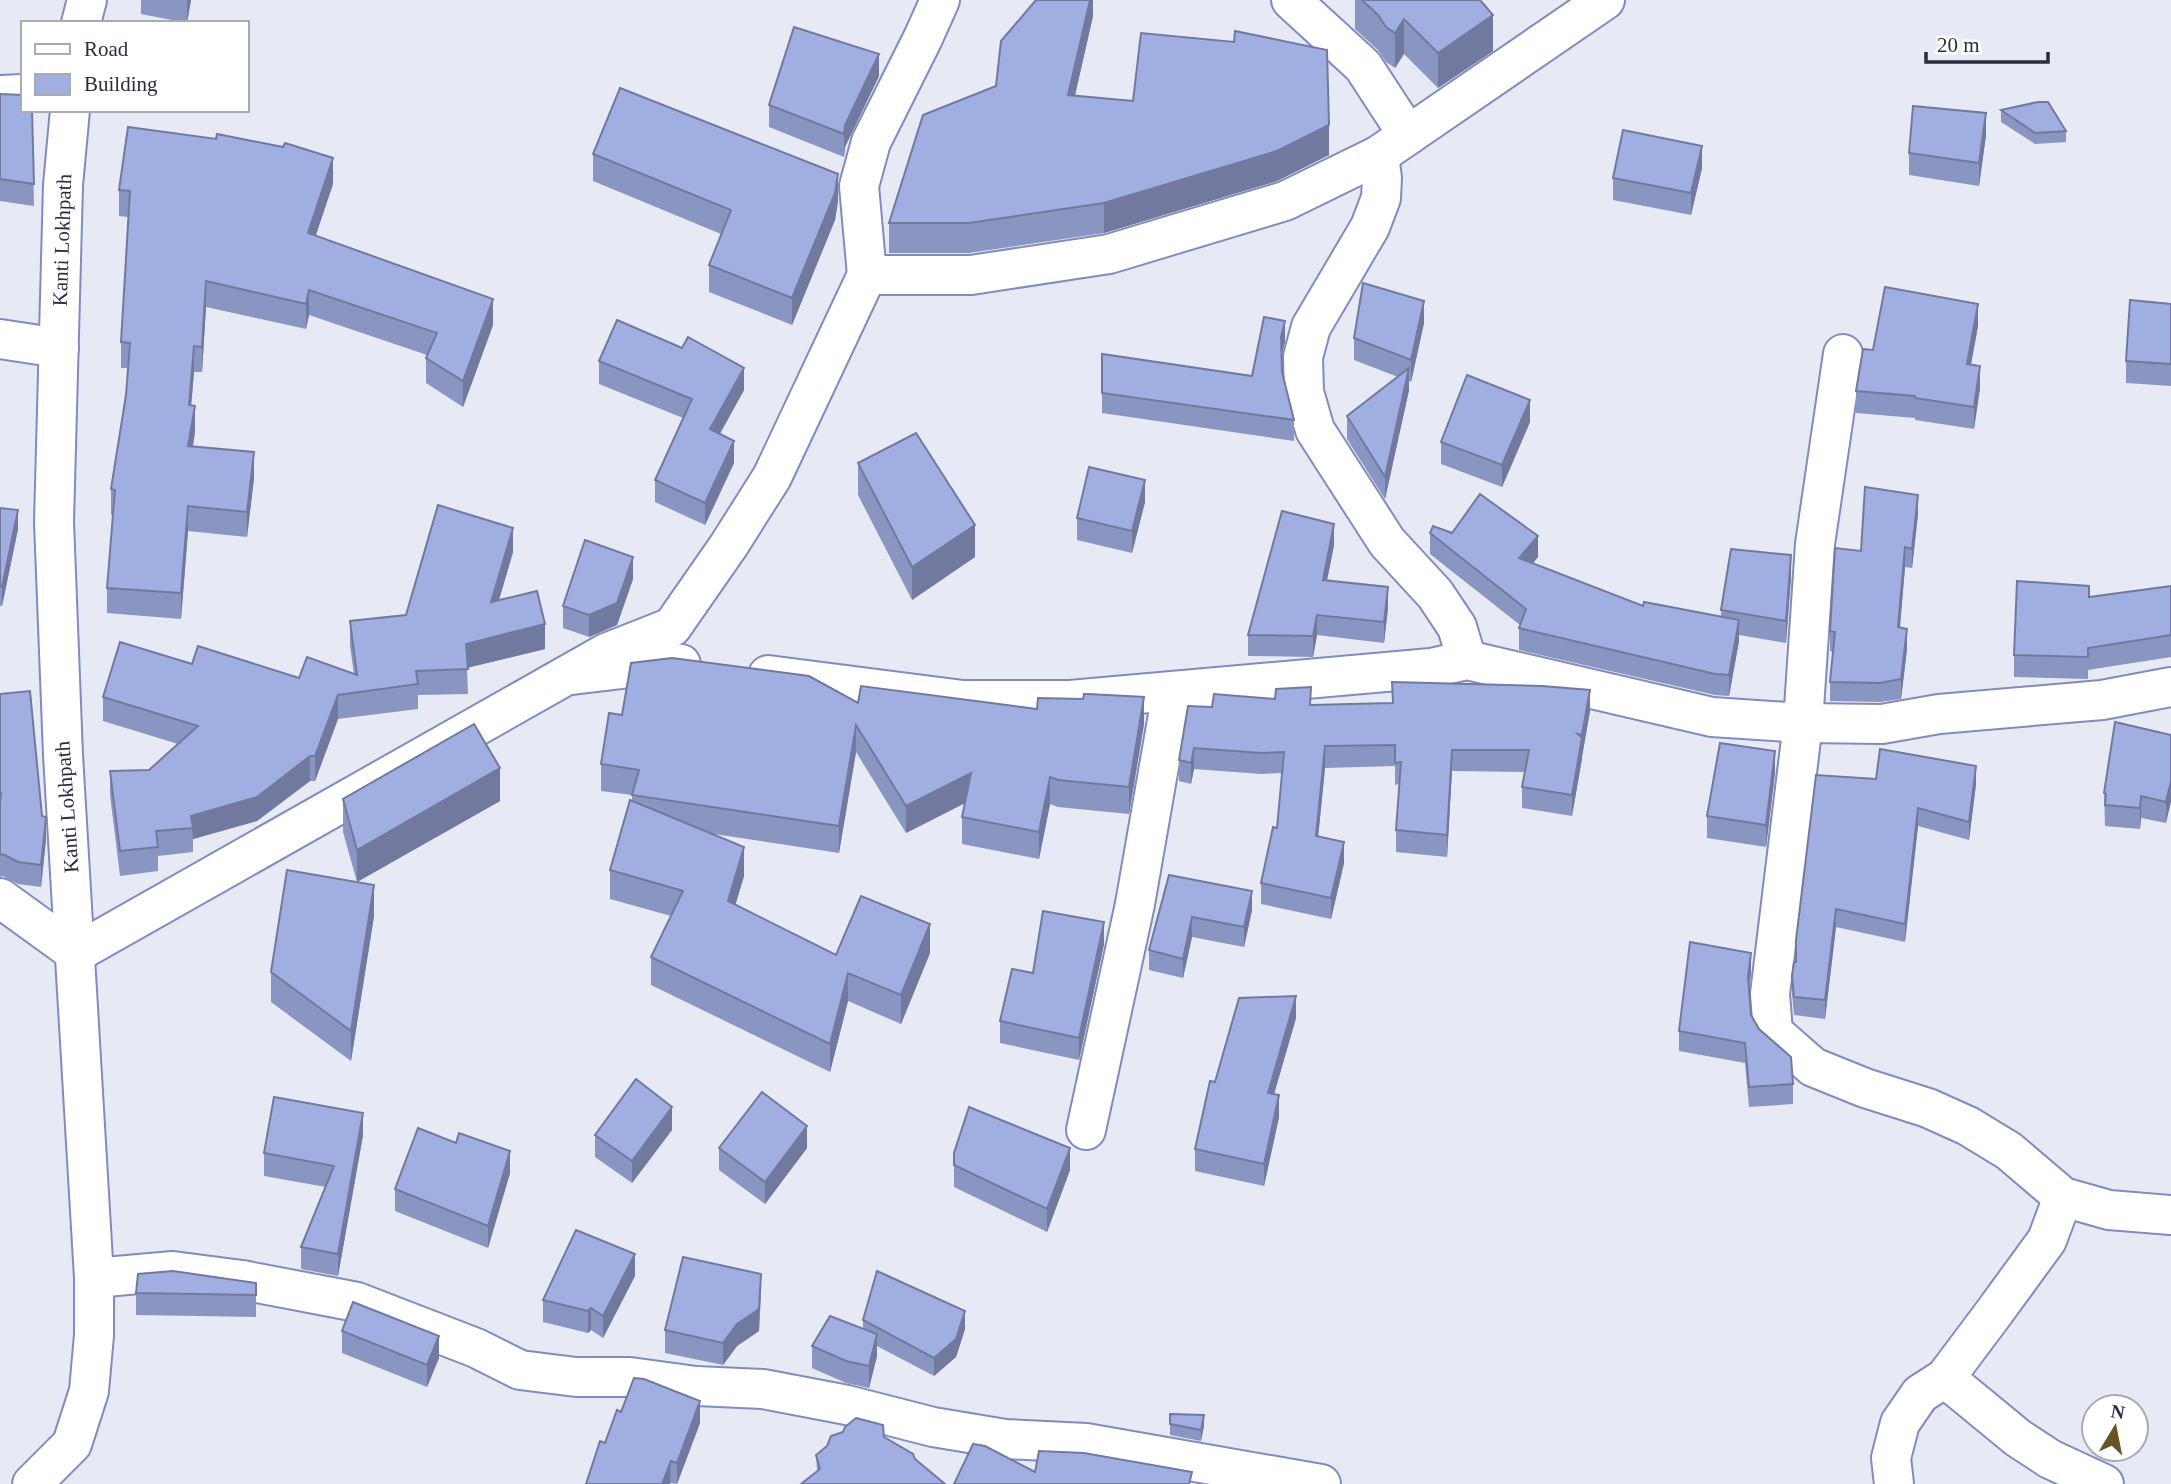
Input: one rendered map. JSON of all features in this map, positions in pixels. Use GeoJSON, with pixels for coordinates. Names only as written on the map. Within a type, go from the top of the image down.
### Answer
{"type":"FeatureCollection","features":[{"type":"Feature","properties":{"kind":"street"},"geometry":{"type":"LineString","coordinates":[[82,21],[87,0]]}},
{"type":"Feature","properties":{"kind":"street"},"geometry":{"type":"LineString","coordinates":[[0,898],[76,953],[572,675],[606,653],[672,627],[772,477],[867,275],[859,186],[871,142],[940,0]]}},
{"type":"Feature","properties":{"kind":"street"},"geometry":{"type":"LineString","coordinates":[[1291,0],[1363,66],[1393,145],[1382,178],[1381,198],[1370,227],[1311,327],[1303,357],[1304,392],[1315,430],[1387,542],[1435,594],[1457,627],[1467,660]]}},
{"type":"Feature","properties":{"kind":"street"},"geometry":{"type":"LineString","coordinates":[[867,275],[971,275],[1109,254],[1285,201],[1393,145],[1605,0]]}},
{"type":"Feature","properties":{"kind":"street"},"geometry":{"type":"LineString","coordinates":[[0,95],[21,94]]}},
{"type":"Feature","properties":{"kind":"street","name":"Kanti Lokhpath"},"geometry":{"type":"LineString","coordinates":[[33,1484],[72,1444],[89,1391],[94,1335],[94,1278],[63,755],[54,522],[63,185],[70,112]]}},
{"type":"Feature","properties":{"kind":"street"},"geometry":{"type":"LineString","coordinates":[[821,171],[859,186]]}},
{"type":"Feature","properties":{"kind":"street"},"geometry":{"type":"LineString","coordinates":[[0,339],[58,348]]}},
{"type":"Feature","properties":{"kind":"street"},"geometry":{"type":"LineString","coordinates":[[1843,354],[1815,544],[1803,723],[1770,994],[1773,1032],[1813,1067],[1865,1088],[1928,1108],[1968,1126],[2009,1151],[2063,1197],[2109,1210],[2171,1215]]}},
{"type":"Feature","properties":{"kind":"street"},"geometry":{"type":"LineString","coordinates":[[572,675],[672,663],[963,700],[1070,700],[1431,668],[1467,660],[1712,717],[1803,723],[1882,724],[1939,714],[2102,700],[2171,687]]}},
{"type":"Feature","properties":{"kind":"street"},"geometry":{"type":"LineString","coordinates":[[1086,1130],[1135,904],[1172,692]]}},
{"type":"Feature","properties":{"kind":"street"},"geometry":{"type":"LineString","coordinates":[[1894,1484],[1891,1458],[1900,1423],[1920,1394],[1945,1378],[2046,1240],[2063,1197]]}},
{"type":"Feature","properties":{"kind":"street"},"geometry":{"type":"LineString","coordinates":[[94,1278],[173,1270],[242,1280],[357,1302],[476,1348],[520,1370],[576,1377],[629,1377],[696,1386],[763,1389],[846,1405],[945,1429],[1005,1439],[1086,1443],[1261,1479],[1321,1484]]}},
{"type":"Feature","properties":{"kind":"street"},"geometry":{"type":"LineString","coordinates":[[1945,1378],[2018,1438],[2050,1459],[2104,1484]]}},
{"type":"Feature","properties":{"kind":"building"},"geometry":{"type":"Polygon","coordinates":[[[1036,0],[1090,0],[1068,95],[1133,101],[1141,33],[1234,42],[1235,31],[1327,50],[1329,125],[1277,151],[1104,203],[969,223],[889,223],[923,115],[996,86],[1001,41],[1036,0]]]}},
{"type":"Feature","properties":{"kind":"building"},"geometry":{"type":"Polygon","coordinates":[[[1362,0],[1480,0],[1493,15],[1438,53],[1404,19],[1395,33],[1386,27],[1362,0]]]}},
{"type":"Feature","properties":{"kind":"building"},"geometry":{"type":"Polygon","coordinates":[[[794,27],[879,54],[845,125],[844,134],[769,105],[794,27]]]}},
{"type":"Feature","properties":{"kind":"building"},"geometry":{"type":"Polygon","coordinates":[[[620,88],[838,174],[835,193],[792,298],[709,265],[731,210],[593,154],[620,88]]]}},
{"type":"Feature","properties":{"kind":"building"},"geometry":{"type":"Polygon","coordinates":[[[0,94],[21,95],[21,112],[32,112],[34,184],[0,179],[0,94]]]}},
{"type":"Feature","properties":{"kind":"building"},"geometry":{"type":"Polygon","coordinates":[[[2048,102],[2066,131],[2035,133],[2001,110],[2048,102]]]}},
{"type":"Feature","properties":{"kind":"building"},"geometry":{"type":"Polygon","coordinates":[[[1913,106],[1986,113],[1979,163],[1909,153],[1913,106]]]}},
{"type":"Feature","properties":{"kind":"building"},"geometry":{"type":"Polygon","coordinates":[[[128,127],[216,139],[217,134],[283,147],[285,143],[333,158],[308,233],[493,299],[463,381],[426,358],[437,333],[309,290],[306,304],[206,281],[202,347],[194,346],[189,405],[195,406],[188,446],[254,452],[247,512],[188,506],[181,593],[107,588],[115,490],[111,489],[126,395],[130,343],[121,342],[130,191],[119,190],[128,127]]]}},
{"type":"Feature","properties":{"kind":"building"},"geometry":{"type":"Polygon","coordinates":[[[1623,130],[1702,146],[1691,193],[1613,178],[1623,130]]]}},
{"type":"Feature","properties":{"kind":"building"},"geometry":{"type":"Polygon","coordinates":[[[1363,283],[1424,301],[1411,360],[1354,338],[1363,283]]]}},
{"type":"Feature","properties":{"kind":"building"},"geometry":{"type":"Polygon","coordinates":[[[1885,287],[1978,304],[1967,364],[1980,366],[1974,407],[1915,396],[1856,391],[1863,349],[1873,350],[1885,287]]]}},
{"type":"Feature","properties":{"kind":"building"},"geometry":{"type":"Polygon","coordinates":[[[2130,300],[2171,304],[2171,364],[2126,361],[2130,300]]]}},
{"type":"Feature","properties":{"kind":"building"},"geometry":{"type":"Polygon","coordinates":[[[1264,317],[1285,321],[1281,337],[1282,372],[1294,420],[1102,393],[1102,354],[1252,376],[1264,317]]]}},
{"type":"Feature","properties":{"kind":"building"},"geometry":{"type":"Polygon","coordinates":[[[617,320],[682,348],[688,337],[744,368],[710,429],[734,441],[705,503],[655,480],[692,399],[599,361],[617,320]]]}},
{"type":"Feature","properties":{"kind":"building"},"geometry":{"type":"Polygon","coordinates":[[[1409,368],[1385,477],[1347,416],[1409,368]]]}},
{"type":"Feature","properties":{"kind":"building"},"geometry":{"type":"Polygon","coordinates":[[[1467,375],[1530,400],[1502,465],[1441,442],[1467,375]]]}},
{"type":"Feature","properties":{"kind":"building"},"geometry":{"type":"Polygon","coordinates":[[[916,433],[975,525],[912,567],[858,463],[916,433]]]}},
{"type":"Feature","properties":{"kind":"building"},"geometry":{"type":"Polygon","coordinates":[[[1089,467],[1145,480],[1132,531],[1077,518],[1089,467]]]}},
{"type":"Feature","properties":{"kind":"building"},"geometry":{"type":"Polygon","coordinates":[[[1865,487],[1918,495],[1912,549],[1905,547],[1898,627],[1907,629],[1901,679],[1880,683],[1830,682],[1835,632],[1830,631],[1835,548],[1861,551],[1865,487]]]}},
{"type":"Feature","properties":{"kind":"building"},"geometry":{"type":"Polygon","coordinates":[[[1480,494],[1538,536],[1519,558],[1643,606],[1644,602],[1739,620],[1729,675],[1519,628],[1526,609],[1430,533],[1433,526],[1452,533],[1480,494]]]}},
{"type":"Feature","properties":{"kind":"building"},"geometry":{"type":"Polygon","coordinates":[[[438,505],[513,528],[491,602],[537,591],[545,624],[466,644],[468,669],[416,671],[418,684],[338,695],[315,756],[310,756],[257,797],[191,816],[193,828],[156,831],[158,847],[120,851],[110,771],[149,770],[198,726],[103,697],[120,642],[192,664],[198,646],[299,678],[307,657],[357,675],[350,621],[406,615],[438,505]]]}},
{"type":"Feature","properties":{"kind":"building"},"geometry":{"type":"Polygon","coordinates":[[[0,508],[18,510],[2,587],[0,586],[0,508]]]}},
{"type":"Feature","properties":{"kind":"building"},"geometry":{"type":"Polygon","coordinates":[[[1282,511],[1334,524],[1323,580],[1388,587],[1384,622],[1317,615],[1313,636],[1248,635],[1282,511]]]}},
{"type":"Feature","properties":{"kind":"building"},"geometry":{"type":"Polygon","coordinates":[[[585,540],[633,557],[617,603],[589,615],[563,606],[585,540]]]}},
{"type":"Feature","properties":{"kind":"building"},"geometry":{"type":"Polygon","coordinates":[[[1731,549],[1791,555],[1786,621],[1721,610],[1731,549]]]}},
{"type":"Feature","properties":{"kind":"building"},"geometry":{"type":"Polygon","coordinates":[[[2017,581],[2089,586],[2089,597],[2171,586],[2171,635],[2088,648],[2088,657],[2014,655],[2017,581]]]}},
{"type":"Feature","properties":{"kind":"building"},"geometry":{"type":"Polygon","coordinates":[[[672,658],[809,676],[858,703],[861,686],[1037,709],[1038,698],[1083,699],[1084,694],[1144,697],[1129,787],[1050,777],[1039,832],[962,817],[971,773],[906,806],[856,725],[839,826],[632,795],[639,770],[601,764],[609,713],[622,715],[631,663],[672,658]]]}},
{"type":"Feature","properties":{"kind":"building"},"geometry":{"type":"Polygon","coordinates":[[[1392,682],[1590,690],[1582,735],[1578,734],[1582,738],[1572,795],[1522,787],[1529,750],[1452,750],[1447,835],[1396,830],[1401,762],[1395,763],[1395,745],[1325,746],[1316,836],[1344,842],[1331,898],[1261,883],[1273,827],[1277,828],[1284,752],[1194,748],[1191,763],[1179,760],[1188,706],[1212,707],[1214,694],[1275,699],[1276,689],[1311,687],[1310,705],[1393,703],[1392,682]]]}},
{"type":"Feature","properties":{"kind":"building"},"geometry":{"type":"Polygon","coordinates":[[[30,691],[42,816],[46,817],[41,865],[18,862],[0,855],[0,694],[30,691]]]}},
{"type":"Feature","properties":{"kind":"building"},"geometry":{"type":"Polygon","coordinates":[[[2115,722],[2171,735],[2171,781],[2166,802],[2141,796],[2140,808],[2105,805],[2104,793],[2115,722]]]}},
{"type":"Feature","properties":{"kind":"building"},"geometry":{"type":"Polygon","coordinates":[[[474,724],[500,768],[357,850],[343,799],[474,724]]]}},
{"type":"Feature","properties":{"kind":"building"},"geometry":{"type":"Polygon","coordinates":[[[1720,743],[1775,751],[1766,825],[1707,816],[1720,743]]]}},
{"type":"Feature","properties":{"kind":"building"},"geometry":{"type":"Polygon","coordinates":[[[1880,749],[1976,766],[1969,822],[1918,808],[1905,924],[1836,909],[1825,1000],[1794,997],[1792,976],[1796,962],[1796,940],[1816,775],[1876,779],[1880,749]]]}},
{"type":"Feature","properties":{"kind":"building"},"geometry":{"type":"Polygon","coordinates":[[[630,800],[744,847],[728,901],[836,955],[861,896],[930,924],[901,995],[848,973],[830,1044],[651,957],[683,891],[610,870],[630,800]]]}},
{"type":"Feature","properties":{"kind":"building"},"geometry":{"type":"Polygon","coordinates":[[[287,870],[374,885],[351,1031],[271,972],[287,870]]]}},
{"type":"Feature","properties":{"kind":"building"},"geometry":{"type":"Polygon","coordinates":[[[1169,875],[1252,891],[1244,927],[1192,917],[1183,959],[1149,950],[1169,875]]]}},
{"type":"Feature","properties":{"kind":"building"},"geometry":{"type":"Polygon","coordinates":[[[1043,911],[1104,922],[1079,1038],[1000,1021],[1012,969],[1033,973],[1043,911]]]}},
{"type":"Feature","properties":{"kind":"building"},"geometry":{"type":"Polygon","coordinates":[[[1690,942],[1751,953],[1748,976],[1751,1015],[1759,1029],[1791,1057],[1793,1084],[1749,1087],[1745,1043],[1679,1031],[1690,942]]]}},
{"type":"Feature","properties":{"kind":"building"},"geometry":{"type":"Polygon","coordinates":[[[1296,996],[1268,1093],[1279,1095],[1264,1164],[1195,1149],[1210,1081],[1215,1082],[1239,998],[1296,996]]]}},
{"type":"Feature","properties":{"kind":"building"},"geometry":{"type":"Polygon","coordinates":[[[636,1079],[672,1107],[632,1161],[595,1135],[636,1079]]]}},
{"type":"Feature","properties":{"kind":"building"},"geometry":{"type":"Polygon","coordinates":[[[762,1092],[807,1126],[765,1182],[719,1148],[762,1092]]]}},
{"type":"Feature","properties":{"kind":"building"},"geometry":{"type":"Polygon","coordinates":[[[274,1097],[363,1113],[338,1254],[301,1247],[334,1166],[264,1153],[274,1097]]]}},
{"type":"Feature","properties":{"kind":"building"},"geometry":{"type":"Polygon","coordinates":[[[969,1107],[1070,1148],[1047,1209],[954,1165],[954,1153],[969,1107]]]}},
{"type":"Feature","properties":{"kind":"building"},"geometry":{"type":"Polygon","coordinates":[[[418,1128],[456,1143],[459,1133],[510,1151],[488,1226],[395,1189],[418,1128]]]}},
{"type":"Feature","properties":{"kind":"building"},"geometry":{"type":"Polygon","coordinates":[[[576,1230],[635,1254],[603,1316],[591,1308],[588,1311],[543,1300],[576,1230]]]}},
{"type":"Feature","properties":{"kind":"building"},"geometry":{"type":"Polygon","coordinates":[[[683,1257],[761,1274],[759,1309],[737,1324],[723,1343],[665,1330],[683,1257]]]}},
{"type":"Feature","properties":{"kind":"building"},"geometry":{"type":"Polygon","coordinates":[[[173,1271],[256,1283],[256,1295],[136,1293],[138,1274],[173,1271]]]}},
{"type":"Feature","properties":{"kind":"building"},"geometry":{"type":"Polygon","coordinates":[[[877,1271],[965,1311],[956,1339],[934,1358],[863,1320],[877,1271]]]}},
{"type":"Feature","properties":{"kind":"building"},"geometry":{"type":"Polygon","coordinates":[[[353,1302],[439,1336],[427,1365],[342,1331],[353,1302]]]}},
{"type":"Feature","properties":{"kind":"building"},"geometry":{"type":"Polygon","coordinates":[[[830,1316],[877,1334],[869,1366],[846,1361],[812,1346],[830,1316]]]}},
{"type":"Feature","properties":{"kind":"building"},"geometry":{"type":"Polygon","coordinates":[[[634,1378],[644,1379],[700,1401],[677,1463],[671,1461],[662,1484],[586,1484],[600,1441],[605,1443],[617,1410],[621,1412],[634,1378]]]}},
{"type":"Feature","properties":{"kind":"building"},"geometry":{"type":"Polygon","coordinates":[[[1170,1414],[1204,1415],[1201,1430],[1170,1424],[1170,1414]]]}},
{"type":"Feature","properties":{"kind":"building"},"geometry":{"type":"Polygon","coordinates":[[[856,1418],[883,1425],[884,1437],[913,1454],[915,1459],[945,1484],[801,1484],[820,1469],[816,1455],[827,1446],[831,1436],[843,1432],[856,1418]]]}},
{"type":"Feature","properties":{"kind":"building"},"geometry":{"type":"Polygon","coordinates":[[[973,1444],[985,1446],[1035,1472],[1039,1451],[1084,1453],[1192,1472],[1189,1484],[954,1484],[973,1444]]]}}]}
